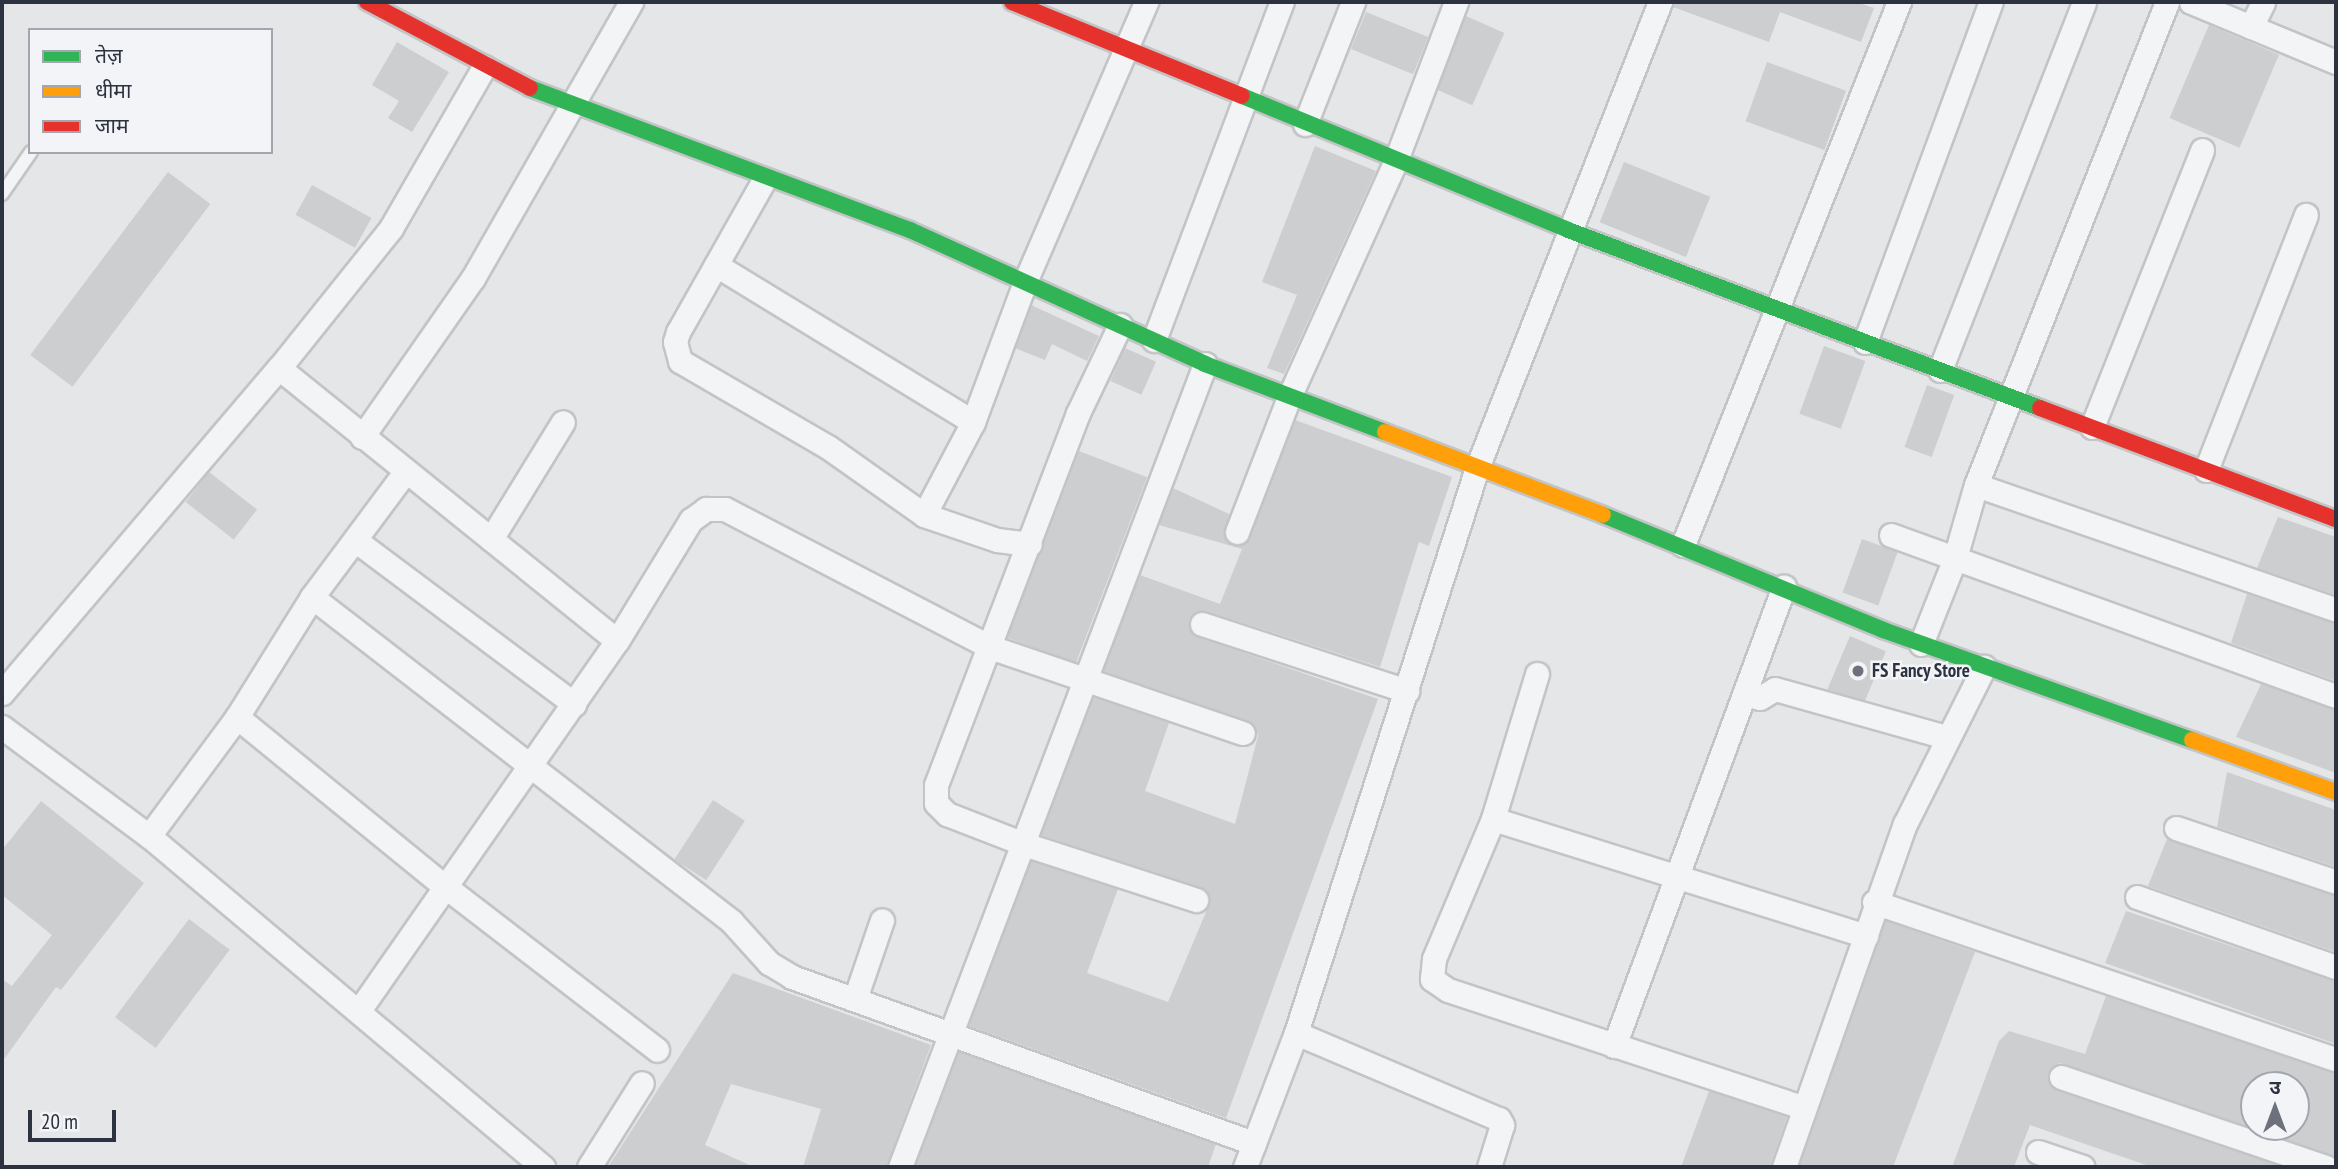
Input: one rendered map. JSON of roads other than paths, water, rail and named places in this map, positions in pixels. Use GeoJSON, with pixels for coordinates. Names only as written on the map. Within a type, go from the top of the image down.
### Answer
{"type":"FeatureCollection","features":[{"type":"Feature","properties":{"kind":"street"},"geometry":{"type":"LineString","coordinates":[[367,2],[484,67],[568,106],[764,180],[910,230],[1205,364],[1683,545],[1921,644],[2336,792]]}},
{"type":"Feature","properties":{"kind":"street"},"geometry":{"type":"LineString","coordinates":[[362,437],[473,278],[568,106],[631,2]]}},
{"type":"Feature","properties":{"kind":"street"},"geometry":{"type":"LineString","coordinates":[[1012,2],[1126,52],[1567,230],[2336,519]]}},
{"type":"Feature","properties":{"kind":"street"},"geometry":{"type":"LineString","coordinates":[[923,514],[973,422],[1025,282],[1146,2]]}},
{"type":"Feature","properties":{"kind":"street"},"geometry":{"type":"LineString","coordinates":[[1154,340],[1282,2]]}},
{"type":"Feature","properties":{"kind":"street"},"geometry":{"type":"LineString","coordinates":[[1305,124],[1353,2]]}},
{"type":"Feature","properties":{"kind":"street"},"geometry":{"type":"LineString","coordinates":[[1237,532],[1290,395],[1396,160],[1456,2]]}},
{"type":"Feature","properties":{"kind":"street"},"geometry":{"type":"LineString","coordinates":[[1245,1167],[1296,1033],[1477,468],[1567,230],[1660,2]]}},
{"type":"Feature","properties":{"kind":"street"},"geometry":{"type":"LineString","coordinates":[[1683,545],[1899,2]]}},
{"type":"Feature","properties":{"kind":"street"},"geometry":{"type":"LineString","coordinates":[[1865,342],[1991,2]]}},
{"type":"Feature","properties":{"kind":"street"},"geometry":{"type":"LineString","coordinates":[[1940,370],[2084,2]]}},
{"type":"Feature","properties":{"kind":"street"},"geometry":{"type":"LineString","coordinates":[[1921,644],[1955,558],[1976,485],[2167,2]]}},
{"type":"Feature","properties":{"kind":"street"},"geometry":{"type":"LineString","coordinates":[[2192,2],[2336,62]]}},
{"type":"Feature","properties":{"kind":"street"},"geometry":{"type":"LineString","coordinates":[[2251,27],[2263,2]]}},
{"type":"Feature","properties":{"kind":"street"},"geometry":{"type":"LineString","coordinates":[[2,693],[279,368],[391,228],[484,67]]}},
{"type":"Feature","properties":{"kind":"street"},"geometry":{"type":"LineString","coordinates":[[2092,428],[2202,150]]}},
{"type":"Feature","properties":{"kind":"street"},"geometry":{"type":"LineString","coordinates":[[764,180],[678,331],[674,342],[680,361],[828,447],[923,514],[997,540],[1030,544]]}},
{"type":"Feature","properties":{"kind":"street"},"geometry":{"type":"LineString","coordinates":[[2206,470],[2306,215]]}},
{"type":"Feature","properties":{"kind":"street"},"geometry":{"type":"LineString","coordinates":[[716,265],[973,422]]}},
{"type":"Feature","properties":{"kind":"street"},"geometry":{"type":"LineString","coordinates":[[1119,325],[1078,413],[936,785],[936,803],[947,814],[1024,844],[1196,900]]}},
{"type":"Feature","properties":{"kind":"street"},"geometry":{"type":"LineString","coordinates":[[900,1167],[1205,364]]}},
{"type":"Feature","properties":{"kind":"street"},"geometry":{"type":"LineString","coordinates":[[279,368],[617,641]]}},
{"type":"Feature","properties":{"kind":"street"},"geometry":{"type":"LineString","coordinates":[[491,539],[563,422]]}},
{"type":"Feature","properties":{"kind":"street"},"geometry":{"type":"LineString","coordinates":[[149,836],[237,717],[312,597],[406,471]]}},
{"type":"Feature","properties":{"kind":"street"},"geometry":{"type":"LineString","coordinates":[[1976,485],[2336,610]]}},
{"type":"Feature","properties":{"kind":"street"},"geometry":{"type":"LineString","coordinates":[[360,1009],[617,641],[691,520],[706,509],[725,509],[990,647],[1086,677],[1243,733]]}},
{"type":"Feature","properties":{"kind":"street"},"geometry":{"type":"LineString","coordinates":[[1891,535],[2336,696]]}},
{"type":"Feature","properties":{"kind":"street"},"geometry":{"type":"LineString","coordinates":[[355,540],[574,704]]}},
{"type":"Feature","properties":{"kind":"street"},"geometry":{"type":"LineString","coordinates":[[1614,1046],[1784,586]]}},
{"type":"Feature","properties":{"kind":"street"},"geometry":{"type":"LineString","coordinates":[[312,597],[731,921],[769,963],[855,999],[1254,1143]]}},
{"type":"Feature","properties":{"kind":"street"},"geometry":{"type":"LineString","coordinates":[[1202,624],[1406,691]]}},
{"type":"Feature","properties":{"kind":"street"},"geometry":{"type":"LineString","coordinates":[[1784,1167],[1866,936],[1874,902],[1946,737],[1984,667]]}},
{"type":"Feature","properties":{"kind":"street"},"geometry":{"type":"LineString","coordinates":[[1537,674],[1493,819],[1434,958],[1432,979],[1448,990],[1804,1108]]}},
{"type":"Feature","properties":{"kind":"street"},"geometry":{"type":"LineString","coordinates":[[1744,694],[1760,698],[1775,689],[1946,737]]}},
{"type":"Feature","properties":{"kind":"street"},"geometry":{"type":"LineString","coordinates":[[237,717],[447,888],[657,1050]]}},
{"type":"Feature","properties":{"kind":"street"},"geometry":{"type":"LineString","coordinates":[[2,727],[149,836],[360,1009],[543,1167]]}},
{"type":"Feature","properties":{"kind":"street"},"geometry":{"type":"LineString","coordinates":[[1493,819],[1674,879],[1866,936]]}},
{"type":"Feature","properties":{"kind":"street"},"geometry":{"type":"LineString","coordinates":[[2176,828],[2336,882]]}},
{"type":"Feature","properties":{"kind":"street"},"geometry":{"type":"LineString","coordinates":[[2137,897],[2336,967]]}},
{"type":"Feature","properties":{"kind":"street"},"geometry":{"type":"LineString","coordinates":[[1874,902],[2336,1059]]}},
{"type":"Feature","properties":{"kind":"street"},"geometry":{"type":"LineString","coordinates":[[855,999],[882,920]]}},
{"type":"Feature","properties":{"kind":"street"},"geometry":{"type":"LineString","coordinates":[[1296,1033],[1499,1119],[1502,1125],[1489,1167]]}},
{"type":"Feature","properties":{"kind":"street"},"geometry":{"type":"LineString","coordinates":[[2061,1077],[2326,1167]]}},
{"type":"Feature","properties":{"kind":"street"},"geometry":{"type":"LineString","coordinates":[[589,1167],[642,1083]]}},
{"type":"Feature","properties":{"kind":"street"},"geometry":{"type":"LineString","coordinates":[[2038,1152],[2084,1167]]}},
{"type":"Feature","properties":{"kind":"lane"},"geometry":{"type":"LineString","coordinates":[[2,194],[30,154]]}},
{"type":"Feature","properties":{"kind":"place","name":"FS Fancy Store"},"geometry":{"type":"Point","coordinates":[1858,671]}}]}
